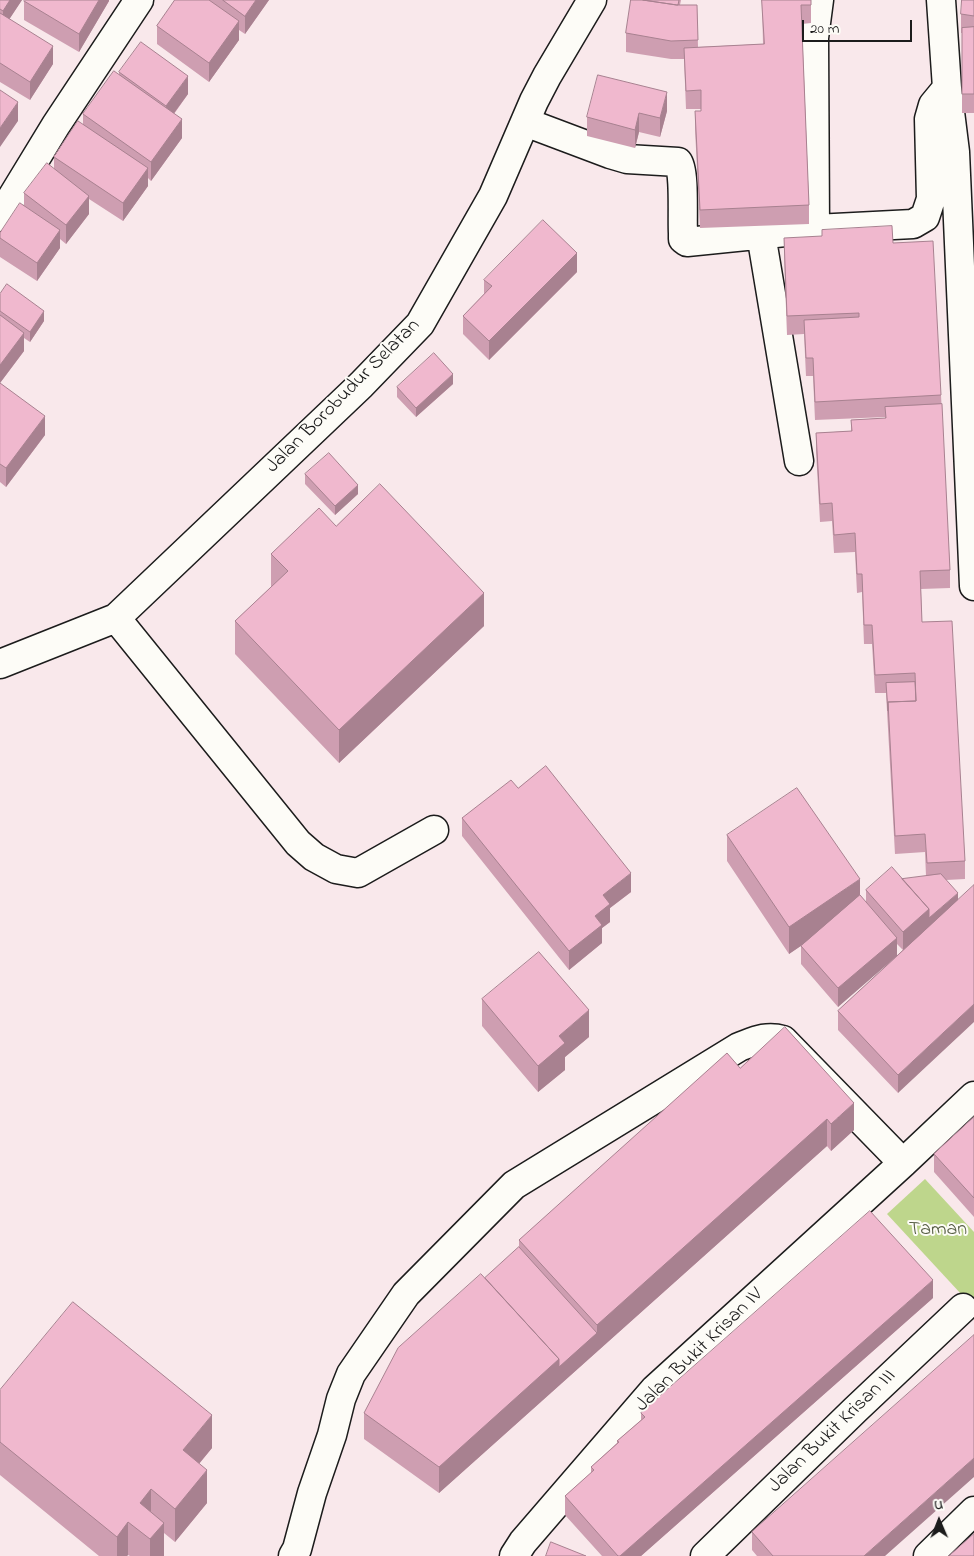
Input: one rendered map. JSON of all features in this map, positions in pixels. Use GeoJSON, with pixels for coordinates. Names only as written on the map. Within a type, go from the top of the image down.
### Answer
{"type":"FeatureCollection","features":[{"type":"Feature","properties":{"kind":"street"},"geometry":{"type":"LineString","coordinates":[[0,217],[56,125],[139,0]]}},
{"type":"Feature","properties":{"kind":"street","name":"Jalan Borobudur Selatan"},"geometry":{"type":"LineString","coordinates":[[0,664],[116,618],[361,385],[420,324],[493,196],[547,76],[592,0]]}},
{"type":"Feature","properties":{"kind":"street"},"geometry":{"type":"LineString","coordinates":[[815,229],[814,38],[819,0]]}},
{"type":"Feature","properties":{"kind":"street"},"geometry":{"type":"LineString","coordinates":[[941,0],[947,88],[965,152],[974,586]]}},
{"type":"Feature","properties":{"kind":"street"},"geometry":{"type":"LineString","coordinates":[[525,122],[610,154],[627,158],[678,162],[682,168],[683,233],[687,242],[815,229],[913,224],[925,217],[931,199],[929,119],[933,105],[947,88]]}},
{"type":"Feature","properties":{"kind":"street"},"geometry":{"type":"LineString","coordinates":[[762,234],[799,461]]}},
{"type":"Feature","properties":{"kind":"street"},"geometry":{"type":"LineString","coordinates":[[116,618],[298,843],[314,857],[336,869],[358,873],[434,830]]}},
{"type":"Feature","properties":{"kind":"street"},"geometry":{"type":"LineString","coordinates":[[293,1556],[297,1549],[312,1492],[332,1435],[341,1399],[351,1374],[406,1294],[514,1185],[739,1047],[760,1038],[783,1040],[903,1163]]}},
{"type":"Feature","properties":{"kind":"street","name":"Jalan Bukit Krisan IV"},"geometry":{"type":"LineString","coordinates":[[514,1556],[523,1542],[655,1389],[974,1096]]}},
{"type":"Feature","properties":{"kind":"street","name":"Jalan Bukit Krisan III"},"geometry":{"type":"LineString","coordinates":[[705,1556],[963,1308]]}},
{"type":"Feature","properties":{"kind":"street"},"geometry":{"type":"LineString","coordinates":[[928,1556],[974,1511]]}},
{"type":"Feature","properties":{"kind":"green space","name":"Taman"},"geometry":{"type":"Polygon","coordinates":[[[925,1179],[974,1232],[974,1308],[887,1214],[925,1179]]]}},
{"type":"Feature","properties":{"kind":"building"},"geometry":{"type":"Polygon","coordinates":[[[0,0],[10,0],[3,11],[0,9],[0,0]]]}},
{"type":"Feature","properties":{"kind":"building"},"geometry":{"type":"Polygon","coordinates":[[[25,0],[99,0],[79,34],[25,0]]]}},
{"type":"Feature","properties":{"kind":"building"},"geometry":{"type":"Polygon","coordinates":[[[175,0],[209,0],[239,21],[209,63],[157,26],[175,0]]]}},
{"type":"Feature","properties":{"kind":"building"},"geometry":{"type":"Polygon","coordinates":[[[223,0],[256,0],[245,16],[223,0]]]}},
{"type":"Feature","properties":{"kind":"building"},"geometry":{"type":"Polygon","coordinates":[[[631,0],[677,5],[697,5],[698,40],[671,41],[626,33],[631,0]]]}},
{"type":"Feature","properties":{"kind":"building"},"geometry":{"type":"Polygon","coordinates":[[[643,0],[679,0],[677,5],[643,0]]]}},
{"type":"Feature","properties":{"kind":"building"},"geometry":{"type":"Polygon","coordinates":[[[762,0],[811,0],[811,5],[801,5],[809,205],[700,210],[695,111],[701,111],[701,90],[686,91],[684,48],[764,44],[762,0]]]}},
{"type":"Feature","properties":{"kind":"building"},"geometry":{"type":"Polygon","coordinates":[[[962,0],[974,0],[974,16],[961,14],[962,0]]]}},
{"type":"Feature","properties":{"kind":"building"},"geometry":{"type":"Polygon","coordinates":[[[0,13],[53,46],[30,82],[0,63],[0,13]]]}},
{"type":"Feature","properties":{"kind":"building"},"geometry":{"type":"Polygon","coordinates":[[[974,27],[974,94],[962,94],[962,28],[974,27]]]}},
{"type":"Feature","properties":{"kind":"building"},"geometry":{"type":"Polygon","coordinates":[[[141,42],[188,76],[166,106],[119,72],[141,42]]]}},
{"type":"Feature","properties":{"kind":"building"},"geometry":{"type":"Polygon","coordinates":[[[114,71],[182,119],[151,162],[83,114],[114,71]]]}},
{"type":"Feature","properties":{"kind":"building"},"geometry":{"type":"Polygon","coordinates":[[[598,75],[667,92],[660,118],[639,113],[635,130],[587,117],[598,75]]]}},
{"type":"Feature","properties":{"kind":"building"},"geometry":{"type":"Polygon","coordinates":[[[0,90],[18,102],[0,128],[0,90]]]}},
{"type":"Feature","properties":{"kind":"building"},"geometry":{"type":"Polygon","coordinates":[[[78,121],[148,168],[123,203],[54,157],[78,121]]]}},
{"type":"Feature","properties":{"kind":"building"},"geometry":{"type":"Polygon","coordinates":[[[47,163],[89,196],[66,225],[24,193],[47,163]]]}},
{"type":"Feature","properties":{"kind":"building"},"geometry":{"type":"Polygon","coordinates":[[[20,203],[60,230],[37,263],[0,238],[0,233],[20,203]]]}},
{"type":"Feature","properties":{"kind":"building"},"geometry":{"type":"Polygon","coordinates":[[[543,220],[577,253],[489,341],[463,316],[492,286],[484,280],[543,220]]]}},
{"type":"Feature","properties":{"kind":"building"},"geometry":{"type":"Polygon","coordinates":[[[892,226],[893,243],[933,241],[941,395],[815,402],[813,358],[806,358],[804,320],[859,317],[859,313],[787,316],[784,238],[822,236],[822,230],[892,226]]]}},
{"type":"Feature","properties":{"kind":"building"},"geometry":{"type":"Polygon","coordinates":[[[7,284],[44,311],[30,332],[0,311],[0,294],[7,284]]]}},
{"type":"Feature","properties":{"kind":"building"},"geometry":{"type":"Polygon","coordinates":[[[0,315],[24,333],[0,365],[0,315]]]}},
{"type":"Feature","properties":{"kind":"building"},"geometry":{"type":"Polygon","coordinates":[[[434,353],[453,374],[416,408],[397,387],[434,353]]]}},
{"type":"Feature","properties":{"kind":"building"},"geometry":{"type":"Polygon","coordinates":[[[0,383],[45,416],[6,468],[0,464],[0,383]]]}},
{"type":"Feature","properties":{"kind":"building"},"geometry":{"type":"Polygon","coordinates":[[[942,404],[950,570],[920,571],[922,622],[952,621],[965,861],[927,863],[925,834],[895,836],[888,702],[916,701],[915,673],[875,675],[872,625],[864,625],[862,574],[857,574],[855,533],[834,535],[832,503],[820,504],[816,433],[852,431],[851,420],[886,418],[885,407],[942,404]]]}},
{"type":"Feature","properties":{"kind":"building"},"geometry":{"type":"Polygon","coordinates":[[[329,453],[358,485],[335,506],[305,474],[329,453]]]}},
{"type":"Feature","properties":{"kind":"building"},"geometry":{"type":"Polygon","coordinates":[[[380,484],[484,593],[339,730],[235,621],[288,571],[271,554],[319,508],[336,526],[380,484]]]}},
{"type":"Feature","properties":{"kind":"building"},"geometry":{"type":"Polygon","coordinates":[[[915,682],[916,701],[888,702],[888,711],[886,683],[915,682]]]}},
{"type":"Feature","properties":{"kind":"building"},"geometry":{"type":"Polygon","coordinates":[[[546,766],[631,873],[603,895],[610,904],[595,916],[602,925],[569,951],[462,818],[511,780],[518,788],[546,766]]]}},
{"type":"Feature","properties":{"kind":"building"},"geometry":{"type":"Polygon","coordinates":[[[797,788],[860,879],[789,927],[727,835],[797,788]]]}},
{"type":"Feature","properties":{"kind":"building"},"geometry":{"type":"Polygon","coordinates":[[[892,867],[929,909],[903,932],[866,890],[892,867]]]}},
{"type":"Feature","properties":{"kind":"building"},"geometry":{"type":"Polygon","coordinates":[[[941,874],[958,893],[929,918],[929,909],[902,879],[941,874]]]}},
{"type":"Feature","properties":{"kind":"building"},"geometry":{"type":"Polygon","coordinates":[[[974,885],[974,1004],[898,1075],[838,1011],[974,885]]]}},
{"type":"Feature","properties":{"kind":"building"},"geometry":{"type":"Polygon","coordinates":[[[860,895],[897,938],[838,988],[801,946],[860,895]]]}},
{"type":"Feature","properties":{"kind":"building"},"geometry":{"type":"Polygon","coordinates":[[[539,952],[589,1010],[559,1036],[565,1043],[538,1066],[482,999],[539,952]]]}},
{"type":"Feature","properties":{"kind":"building"},"geometry":{"type":"Polygon","coordinates":[[[785,1027],[854,1103],[831,1124],[827,1119],[597,1325],[519,1240],[727,1053],[740,1068],[785,1027]]]}},
{"type":"Feature","properties":{"kind":"building"},"geometry":{"type":"Polygon","coordinates":[[[974,1117],[974,1198],[934,1154],[974,1117]]]}},
{"type":"Feature","properties":{"kind":"building"},"geometry":{"type":"Polygon","coordinates":[[[870,1211],[933,1280],[618,1556],[565,1496],[594,1470],[591,1467],[619,1442],[617,1441],[645,1417],[641,1413],[870,1211]]]}},
{"type":"Feature","properties":{"kind":"building"},"geometry":{"type":"Polygon","coordinates":[[[519,1247],[597,1333],[559,1367],[559,1359],[485,1278],[519,1247]]]}},
{"type":"Feature","properties":{"kind":"building"},"geometry":{"type":"Polygon","coordinates":[[[481,1274],[559,1359],[439,1467],[364,1413],[398,1348],[481,1274]]]}},
{"type":"Feature","properties":{"kind":"building"},"geometry":{"type":"Polygon","coordinates":[[[73,1302],[212,1415],[183,1450],[207,1470],[175,1509],[151,1489],[140,1503],[164,1523],[150,1539],[128,1522],[117,1537],[0,1442],[0,1390],[73,1302]]]}},
{"type":"Feature","properties":{"kind":"building"},"geometry":{"type":"Polygon","coordinates":[[[974,1335],[974,1458],[864,1556],[773,1556],[752,1532],[974,1335]]]}},
{"type":"Feature","properties":{"kind":"building"},"geometry":{"type":"Polygon","coordinates":[[[974,1534],[974,1556],[949,1556],[974,1534]]]}},
{"type":"Feature","properties":{"kind":"building"},"geometry":{"type":"Polygon","coordinates":[[[551,1542],[586,1556],[546,1556],[551,1542]]]}}]}
